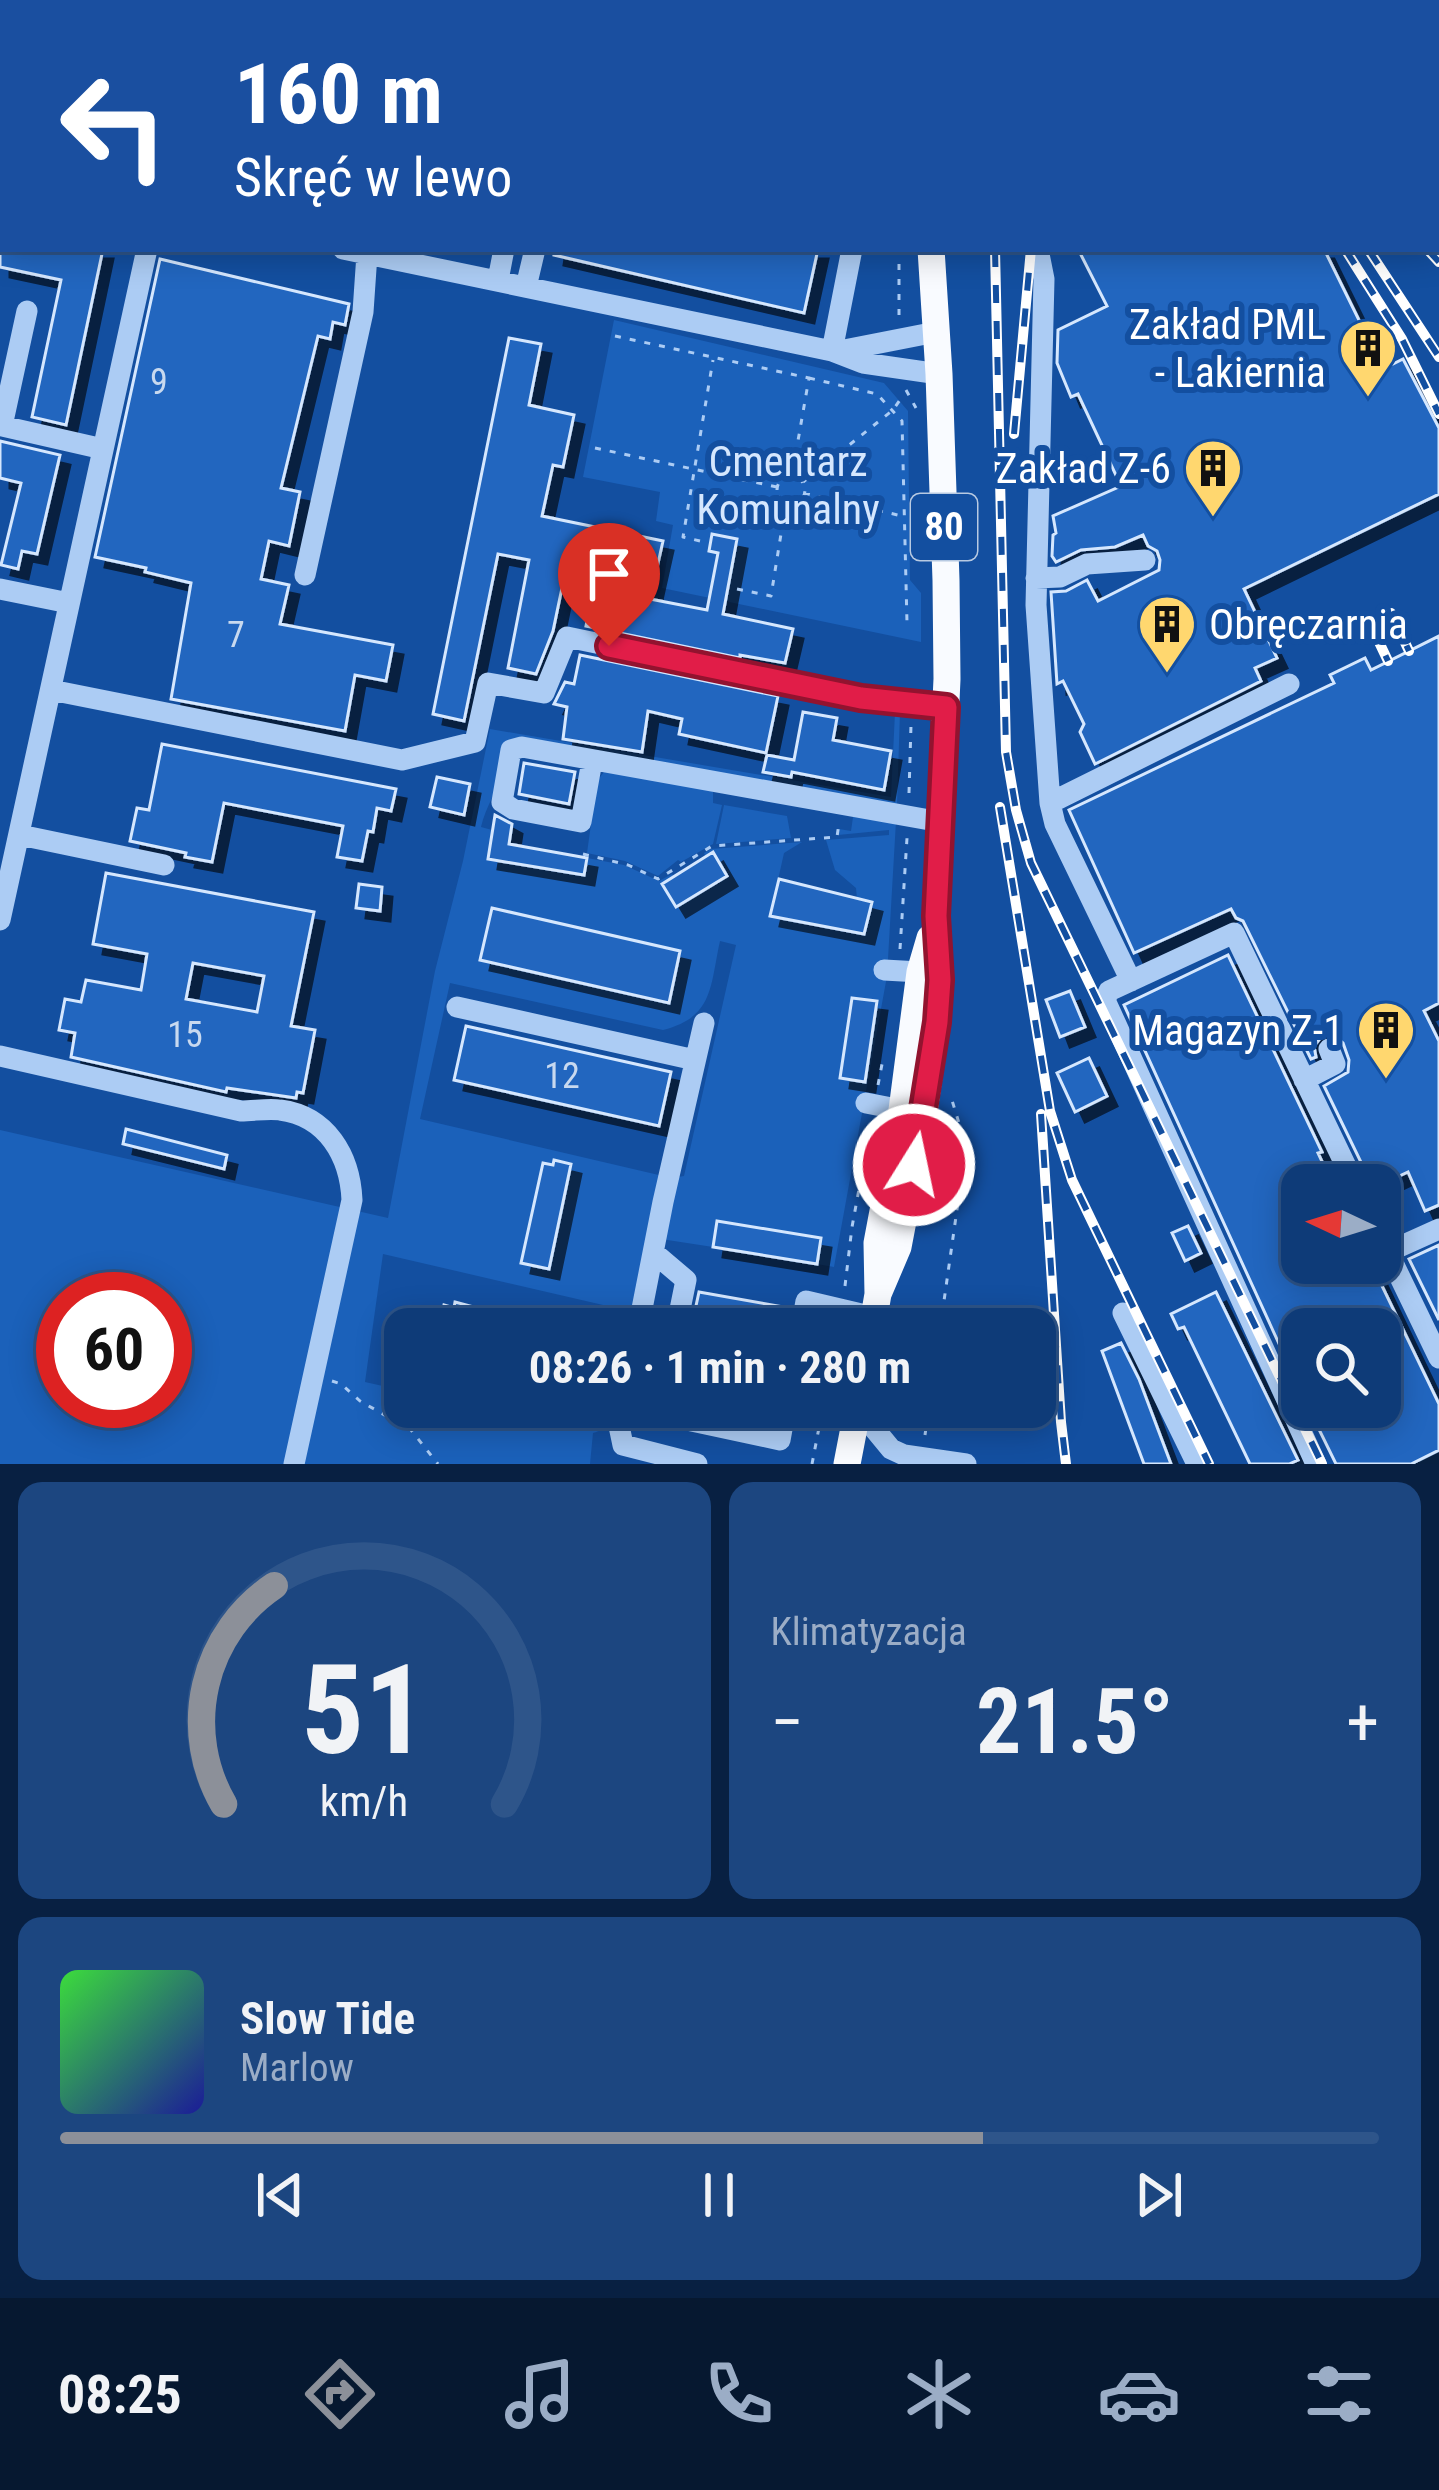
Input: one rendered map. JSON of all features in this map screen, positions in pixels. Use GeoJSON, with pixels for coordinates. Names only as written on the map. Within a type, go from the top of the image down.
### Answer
{"type":"FeatureCollection","features":[{"type":"Feature","properties":{"kind":"main road","name":"80"},"geometry":{"type":"LineString","coordinates":[[877,1308],[898,1247],[924,1111],[940,980],[936,916],[946,707],[946,580],[931,252]]}},
{"type":"Feature","properties":{"kind":"main road","name":"80"},"geometry":{"type":"LineString","coordinates":[[875,1308],[877,1244],[902,1110],[920,972],[936,916]]}},
{"type":"Feature","properties":{"kind":"main road"},"geometry":{"type":"LineString","coordinates":[[847,1464],[854,1428]]}},
{"type":"Feature","properties":{"kind":"street"},"geometry":{"type":"LineString","coordinates":[[0,920],[146,252]]}},
{"type":"Feature","properties":{"kind":"street"},"geometry":{"type":"LineString","coordinates":[[498,280],[503,252]]}},
{"type":"Feature","properties":{"kind":"street"},"geometry":{"type":"LineString","coordinates":[[526,286],[534,252]]}},
{"type":"Feature","properties":{"kind":"street"},"geometry":{"type":"LineString","coordinates":[[832,351],[851,252]]}},
{"type":"Feature","properties":{"kind":"street"},"geometry":{"type":"LineString","coordinates":[[1039,252],[1044,279],[1036,578],[1050,803],[1055,824],[1131,981]]}},
{"type":"Feature","properties":{"kind":"street"},"geometry":{"type":"LineString","coordinates":[[305,575],[373,253],[832,351],[863,363],[939,374]]}},
{"type":"Feature","properties":{"kind":"street"},"geometry":{"type":"LineString","coordinates":[[27,311],[2,426],[103,448]]}},
{"type":"Feature","properties":{"kind":"street"},"geometry":{"type":"LineString","coordinates":[[832,351],[936,332]]}},
{"type":"Feature","properties":{"kind":"street"},"geometry":{"type":"LineString","coordinates":[[1036,578],[1060,577],[1087,564],[1145,560]]}},
{"type":"Feature","properties":{"kind":"street"},"geometry":{"type":"LineString","coordinates":[[0,589],[69,603]]}},
{"type":"Feature","properties":{"kind":"street"},"geometry":{"type":"LineString","coordinates":[[51,690],[402,760],[476,742],[488,682],[544,693],[567,638],[861,698],[946,707]]}},
{"type":"Feature","properties":{"kind":"street"},"geometry":{"type":"LineString","coordinates":[[1050,803],[1289,684]]}},
{"type":"Feature","properties":{"kind":"street"},"geometry":{"type":"LineString","coordinates":[[592,761],[581,822],[502,802],[511,750],[516,747],[941,821]]}},
{"type":"Feature","properties":{"kind":"street"},"geometry":{"type":"LineString","coordinates":[[20,835],[164,866]]}},
{"type":"Feature","properties":{"kind":"street"},"geometry":{"type":"LineString","coordinates":[[1316,1464],[1105,1000],[1109,991],[1234,933],[1345,1164]]}},
{"type":"Feature","properties":{"kind":"street"},"geometry":{"type":"LineString","coordinates":[[884,970],[920,972]]}},
{"type":"Feature","properties":{"kind":"street"},"geometry":{"type":"LineString","coordinates":[[457,1007],[695,1060]]}},
{"type":"Feature","properties":{"kind":"street"},"geometry":{"type":"LineString","coordinates":[[642,1308],[704,1023]]}},
{"type":"Feature","properties":{"kind":"street"},"geometry":{"type":"LineString","coordinates":[[1304,1080],[1335,1064],[1329,1049]]}},
{"type":"Feature","properties":{"kind":"street"},"geometry":{"type":"LineString","coordinates":[[0,1056],[241,1111],[280,1110],[319,1124],[341,1152],[352,1200],[295,1464]]}},
{"type":"Feature","properties":{"kind":"street"},"geometry":{"type":"LineString","coordinates":[[866,1103],[902,1110]]}},
{"type":"Feature","properties":{"kind":"street"},"geometry":{"type":"LineString","coordinates":[[1401,1239],[1439,1228]]}},
{"type":"Feature","properties":{"kind":"street"},"geometry":{"type":"LineString","coordinates":[[653,1252],[686,1280],[680,1308]]}},
{"type":"Feature","properties":{"kind":"street"},"geometry":{"type":"LineString","coordinates":[[1401,1279],[1439,1358]]}},
{"type":"Feature","properties":{"kind":"street"},"geometry":{"type":"LineString","coordinates":[[805,1308],[806,1300],[848,1308]]}},
{"type":"Feature","properties":{"kind":"street"},"geometry":{"type":"LineString","coordinates":[[1123,1313],[1196,1464]]}},
{"type":"Feature","properties":{"kind":"street"},"geometry":{"type":"LineString","coordinates":[[724,1428],[779,1440],[782,1428]]}},
{"type":"Feature","properties":{"kind":"street"},"geometry":{"type":"LineString","coordinates":[[874,1428],[891,1449],[910,1459],[966,1464]]}},
{"type":"Feature","properties":{"kind":"street"},"geometry":{"type":"LineString","coordinates":[[622,1455],[697,1464]]}},
{"type":"Feature","properties":{"kind":"path"},"geometry":{"type":"LineString","coordinates":[[899,252],[900,325]]}},
{"type":"Feature","properties":{"kind":"path"},"geometry":{"type":"LineString","coordinates":[[615,336],[877,394],[904,426],[907,623]]}},
{"type":"Feature","properties":{"kind":"path"},"geometry":{"type":"LineString","coordinates":[[700,541],[682,537],[713,358]]}},
{"type":"Feature","properties":{"kind":"path"},"geometry":{"type":"LineString","coordinates":[[792,476],[809,378]]}},
{"type":"Feature","properties":{"kind":"path"},"geometry":{"type":"LineString","coordinates":[[803,482],[893,410],[902,397]]}},
{"type":"Feature","properties":{"kind":"path"},"geometry":{"type":"LineString","coordinates":[[595,448],[777,487]]}},
{"type":"Feature","properties":{"kind":"path"},"geometry":{"type":"LineString","coordinates":[[792,476],[803,482]]}},
{"type":"Feature","properties":{"kind":"path"},"geometry":{"type":"LineString","coordinates":[[786,503],[777,487],[792,476]]}},
{"type":"Feature","properties":{"kind":"path"},"geometry":{"type":"LineString","coordinates":[[786,503],[799,501],[803,482]]}},
{"type":"Feature","properties":{"kind":"path"},"geometry":{"type":"LineString","coordinates":[[804,493],[905,516]]}},
{"type":"Feature","properties":{"kind":"path"},"geometry":{"type":"LineString","coordinates":[[736,589],[771,596],[786,503]]}},
{"type":"Feature","properties":{"kind":"path"},"geometry":{"type":"LineString","coordinates":[[584,854],[628,865],[658,879],[712,846],[836,837],[842,804]]}},
{"type":"Feature","properties":{"kind":"path"},"geometry":{"type":"LineString","coordinates":[[943,1308],[966,1146],[951,1098]]}},
{"type":"Feature","properties":{"kind":"path"},"geometry":{"type":"LineString","coordinates":[[314,1374],[341,1384],[360,1401],[411,1430],[438,1464]]}},
{"type":"Feature","properties":{"kind":"path"},"geometry":{"type":"LineString","coordinates":[[812,1464],[819,1428]]}},
{"type":"Feature","properties":{"kind":"path"},"geometry":{"type":"LineString","coordinates":[[910,1459],[921,1428]]}},
{"type":"Feature","properties":{"kind":"green space","name":"Cmentarz Komunalny"},"geometry":{"type":"Polygon","coordinates":[[[614,320],[884,383],[908,411],[910,580],[921,593],[921,642],[662,588],[673,525],[656,521],[660,492],[583,477],[614,320]]]}},
{"type":"Feature","properties":{"kind":"green space"},"geometry":{"type":"Polygon","coordinates":[[[895,712],[900,712],[897,805],[523,741],[481,827],[492,830],[488,859],[583,875],[587,858],[624,865],[659,881],[672,874],[662,885],[677,907],[727,876],[706,857],[704,853],[711,849],[802,842],[784,853],[770,916],[864,934],[872,902],[857,899],[856,888],[835,870],[826,840],[889,835],[889,830],[838,835],[839,829],[851,831],[853,817],[896,821],[887,976],[834,1267],[817,1264],[821,1239],[717,1222],[713,1247],[661,1239],[678,1177],[684,1176],[736,945],[720,941],[711,986],[701,1008],[663,1030],[450,983],[420,1119],[663,1176],[635,1308],[616,1308],[383,1254],[365,1382],[384,1386],[384,1428],[602,1430],[593,1433],[590,1464],[0,1464],[0,1130],[388,1218],[435,971],[490,729],[891,797],[895,712]],[[852,998],[840,1077],[864,1081],[877,1002],[852,998]]]}},
{"type":"Feature","properties":{"kind":"green space"},"geometry":{"type":"Polygon","coordinates":[[[604,772],[710,789],[713,803],[722,805],[713,844],[678,860],[658,876],[625,861],[587,853],[597,781],[604,772]]]}},
{"type":"Feature","properties":{"kind":"green space"},"geometry":{"type":"Polygon","coordinates":[[[724,805],[787,816],[791,838],[716,844],[724,805]]]}},
{"type":"Feature","properties":{"kind":"building"},"geometry":{"type":"Polygon","coordinates":[[[0,252],[102,252],[66,425],[32,417],[61,280],[0,267],[0,252]]]}},
{"type":"Feature","properties":{"kind":"building"},"geometry":{"type":"Polygon","coordinates":[[[554,252],[817,252],[804,313],[554,252]]]}},
{"type":"Feature","properties":{"kind":"building"},"geometry":{"type":"Polygon","coordinates":[[[1080,252],[1325,252],[1383,369],[1403,359],[1439,428],[1439,494],[1244,589],[1277,658],[1255,668],[1261,681],[1095,764],[1080,732],[1084,724],[1063,681],[1057,684],[1051,592],[1066,591],[1087,580],[1098,601],[1159,570],[1160,560],[1143,535],[1115,547],[1081,550],[1056,562],[1052,556],[1053,516],[1121,486],[1078,394],[1071,397],[1057,363],[1058,330],[1107,306],[1080,252]]]}},
{"type":"Feature","properties":{"kind":"building"},"geometry":{"type":"Polygon","coordinates":[[[160,259],[349,304],[345,325],[333,322],[330,339],[318,336],[281,488],[300,492],[289,546],[269,541],[261,579],[289,585],[280,624],[393,645],[386,681],[355,675],[345,731],[171,699],[191,583],[95,557],[160,259]]]}},
{"type":"Feature","properties":{"kind":"building"},"geometry":{"type":"Polygon","coordinates":[[[509,338],[541,344],[529,405],[574,415],[563,467],[553,465],[542,516],[663,541],[650,599],[707,610],[718,553],[709,551],[712,534],[737,539],[723,614],[793,629],[785,663],[586,626],[598,565],[568,559],[553,631],[536,674],[508,668],[529,560],[498,554],[464,721],[433,714],[509,338]]]}},
{"type":"Feature","properties":{"kind":"building"},"geometry":{"type":"Polygon","coordinates":[[[0,441],[60,455],[37,554],[22,551],[18,569],[1,565],[21,483],[0,478],[0,441]]]}},
{"type":"Feature","properties":{"kind":"building"},"geometry":{"type":"Polygon","coordinates":[[[1439,636],[1439,1003],[1424,1011],[1439,1041],[1439,1205],[1425,1211],[1408,1172],[1401,1175],[1401,1164],[1362,1164],[1324,1086],[1348,1072],[1343,1043],[1332,1034],[1322,1036],[1314,1046],[1316,1057],[1311,1059],[1243,921],[1231,909],[1134,953],[1069,810],[1334,683],[1330,675],[1365,658],[1371,670],[1439,636]]]}},
{"type":"Feature","properties":{"kind":"building"},"geometry":{"type":"Polygon","coordinates":[[[580,655],[778,696],[766,753],[679,734],[682,719],[648,711],[642,752],[563,739],[567,707],[554,704],[565,682],[574,684],[580,655]]]}},
{"type":"Feature","properties":{"kind":"building"},"geometry":{"type":"Polygon","coordinates":[[[803,712],[837,718],[833,740],[891,751],[884,790],[792,772],[791,777],[763,772],[767,755],[794,760],[803,712]]]}},
{"type":"Feature","properties":{"kind":"building"},"geometry":{"type":"Polygon","coordinates":[[[162,744],[396,789],[391,811],[377,808],[362,861],[337,857],[343,826],[224,803],[212,862],[130,841],[137,808],[149,810],[162,744]]]}},
{"type":"Feature","properties":{"kind":"building"},"geometry":{"type":"Polygon","coordinates":[[[524,763],[575,772],[569,804],[519,794],[524,763]]]}},
{"type":"Feature","properties":{"kind":"building"},"geometry":{"type":"Polygon","coordinates":[[[437,777],[470,784],[464,815],[430,807],[437,777]]]}},
{"type":"Feature","properties":{"kind":"building"},"geometry":{"type":"Polygon","coordinates":[[[495,815],[512,824],[509,844],[587,858],[584,875],[488,859],[495,815]]]}},
{"type":"Feature","properties":{"kind":"building"},"geometry":{"type":"Polygon","coordinates":[[[713,852],[727,876],[676,907],[662,884],[713,852]]]}},
{"type":"Feature","properties":{"kind":"building"},"geometry":{"type":"Polygon","coordinates":[[[106,873],[314,912],[291,1026],[315,1030],[303,1093],[297,1092],[296,1098],[227,1088],[226,1092],[71,1057],[75,1033],[59,1030],[65,999],[81,1002],[86,980],[141,990],[147,954],[93,944],[106,873]],[[193,963],[186,999],[257,1012],[264,976],[193,963]]]}},
{"type":"Feature","properties":{"kind":"building"},"geometry":{"type":"Polygon","coordinates":[[[779,879],[872,902],[864,934],[770,916],[779,879]]]}},
{"type":"Feature","properties":{"kind":"building"},"geometry":{"type":"Polygon","coordinates":[[[359,884],[382,887],[380,911],[356,908],[359,884]]]}},
{"type":"Feature","properties":{"kind":"building"},"geometry":{"type":"Polygon","coordinates":[[[492,908],[680,951],[669,1003],[480,960],[492,908]]]}},
{"type":"Feature","properties":{"kind":"building"},"geometry":{"type":"Polygon","coordinates":[[[1228,955],[1322,1152],[1318,1153],[1323,1164],[1281,1164],[1281,1284],[1381,1284],[1393,1308],[1281,1308],[1281,1348],[1124,1005],[1228,955]]]}},
{"type":"Feature","properties":{"kind":"building"},"geometry":{"type":"Polygon","coordinates":[[[1070,991],[1085,1027],[1060,1037],[1046,1000],[1070,991]]]}},
{"type":"Feature","properties":{"kind":"building"},"geometry":{"type":"Polygon","coordinates":[[[852,998],[877,1001],[865,1082],[840,1078],[852,998]]]}},
{"type":"Feature","properties":{"kind":"building"},"geometry":{"type":"Polygon","coordinates":[[[466,1026],[671,1072],[659,1126],[454,1080],[466,1026]]]}},
{"type":"Feature","properties":{"kind":"building"},"geometry":{"type":"Polygon","coordinates":[[[1089,1058],[1107,1096],[1075,1112],[1057,1073],[1089,1058]]]}},
{"type":"Feature","properties":{"kind":"building"},"geometry":{"type":"Polygon","coordinates":[[[126,1129],[227,1155],[224,1169],[123,1144],[126,1129]]]}},
{"type":"Feature","properties":{"kind":"building"},"geometry":{"type":"Polygon","coordinates":[[[554,1160],[571,1164],[549,1269],[521,1263],[543,1163],[553,1165],[554,1160]]]}},
{"type":"Feature","properties":{"kind":"building"},"geometry":{"type":"Polygon","coordinates":[[[717,1221],[821,1238],[817,1264],[713,1247],[717,1221]]]}},
{"type":"Feature","properties":{"kind":"building"},"geometry":{"type":"Polygon","coordinates":[[[1188,1226],[1201,1253],[1185,1261],[1172,1233],[1188,1226]]]}},
{"type":"Feature","properties":{"kind":"building"},"geometry":{"type":"Polygon","coordinates":[[[1439,1245],[1439,1320],[1409,1259],[1439,1245]]]}},
{"type":"Feature","properties":{"kind":"building"},"geometry":{"type":"Polygon","coordinates":[[[699,1292],[789,1308],[696,1308],[699,1292]]]}},
{"type":"Feature","properties":{"kind":"building"},"geometry":{"type":"Polygon","coordinates":[[[1216,1292],[1298,1460],[1250,1464],[1184,1327],[1178,1329],[1171,1314],[1216,1292]]]}},
{"type":"Feature","properties":{"kind":"building"},"geometry":{"type":"Polygon","coordinates":[[[1401,1325],[1439,1404],[1439,1450],[1411,1464],[1336,1464],[1318,1428],[1401,1428],[1401,1325]]]}},
{"type":"Feature","properties":{"kind":"building"},"geometry":{"type":"Polygon","coordinates":[[[1121,1343],[1171,1464],[1144,1464],[1102,1351],[1121,1343]]]}},
{"type":"Feature","properties":{"kind":"railway"},"geometry":{"type":"LineString","coordinates":[[995,252],[1006,752],[1016,810],[1031,863],[1322,1464]]}},
{"type":"Feature","properties":{"kind":"railway"},"geometry":{"type":"LineString","coordinates":[[1014,434],[1031,252]]}},
{"type":"Feature","properties":{"kind":"railway"},"geometry":{"type":"LineString","coordinates":[[1347,252],[1402,339],[1439,414]]}},
{"type":"Feature","properties":{"kind":"railway"},"geometry":{"type":"LineString","coordinates":[[1370,252],[1439,357]]}},
{"type":"Feature","properties":{"kind":"railway"},"geometry":{"type":"LineString","coordinates":[[1430,252],[1439,262]]}},
{"type":"Feature","properties":{"kind":"railway"},"geometry":{"type":"LineString","coordinates":[[1391,613],[1409,651]]}},
{"type":"Feature","properties":{"kind":"railway"},"geometry":{"type":"LineString","coordinates":[[1370,623],[1388,661]]}},
{"type":"Feature","properties":{"kind":"railway"},"geometry":{"type":"LineString","coordinates":[[1000,807],[1050,1111],[1072,1180],[1209,1464]]}},
{"type":"Feature","properties":{"kind":"railway"},"geometry":{"type":"LineString","coordinates":[[1041,1114],[1066,1464]]}},
{"type":"Feature","properties":{"kind":"place","name":"Zakład PML - Lakiernia"},"geometry":{"type":"Point","coordinates":[1368,399]}},
{"type":"Feature","properties":{"kind":"place","name":"Zakład Z-6"},"geometry":{"type":"Point","coordinates":[1213,519]}},
{"type":"Feature","properties":{"kind":"place","name":"Obręczarnia"},"geometry":{"type":"Point","coordinates":[1167,675]}},
{"type":"Feature","properties":{"kind":"place","name":"Magazyn Z-1"},"geometry":{"type":"Point","coordinates":[1386,1081]}},
{"type":"Feature","properties":{"kind":"route"},"geometry":{"type":"LineString","coordinates":[[609,646],[861,698],[946,707],[936,916],[940,980],[914,1165]]}}]}
